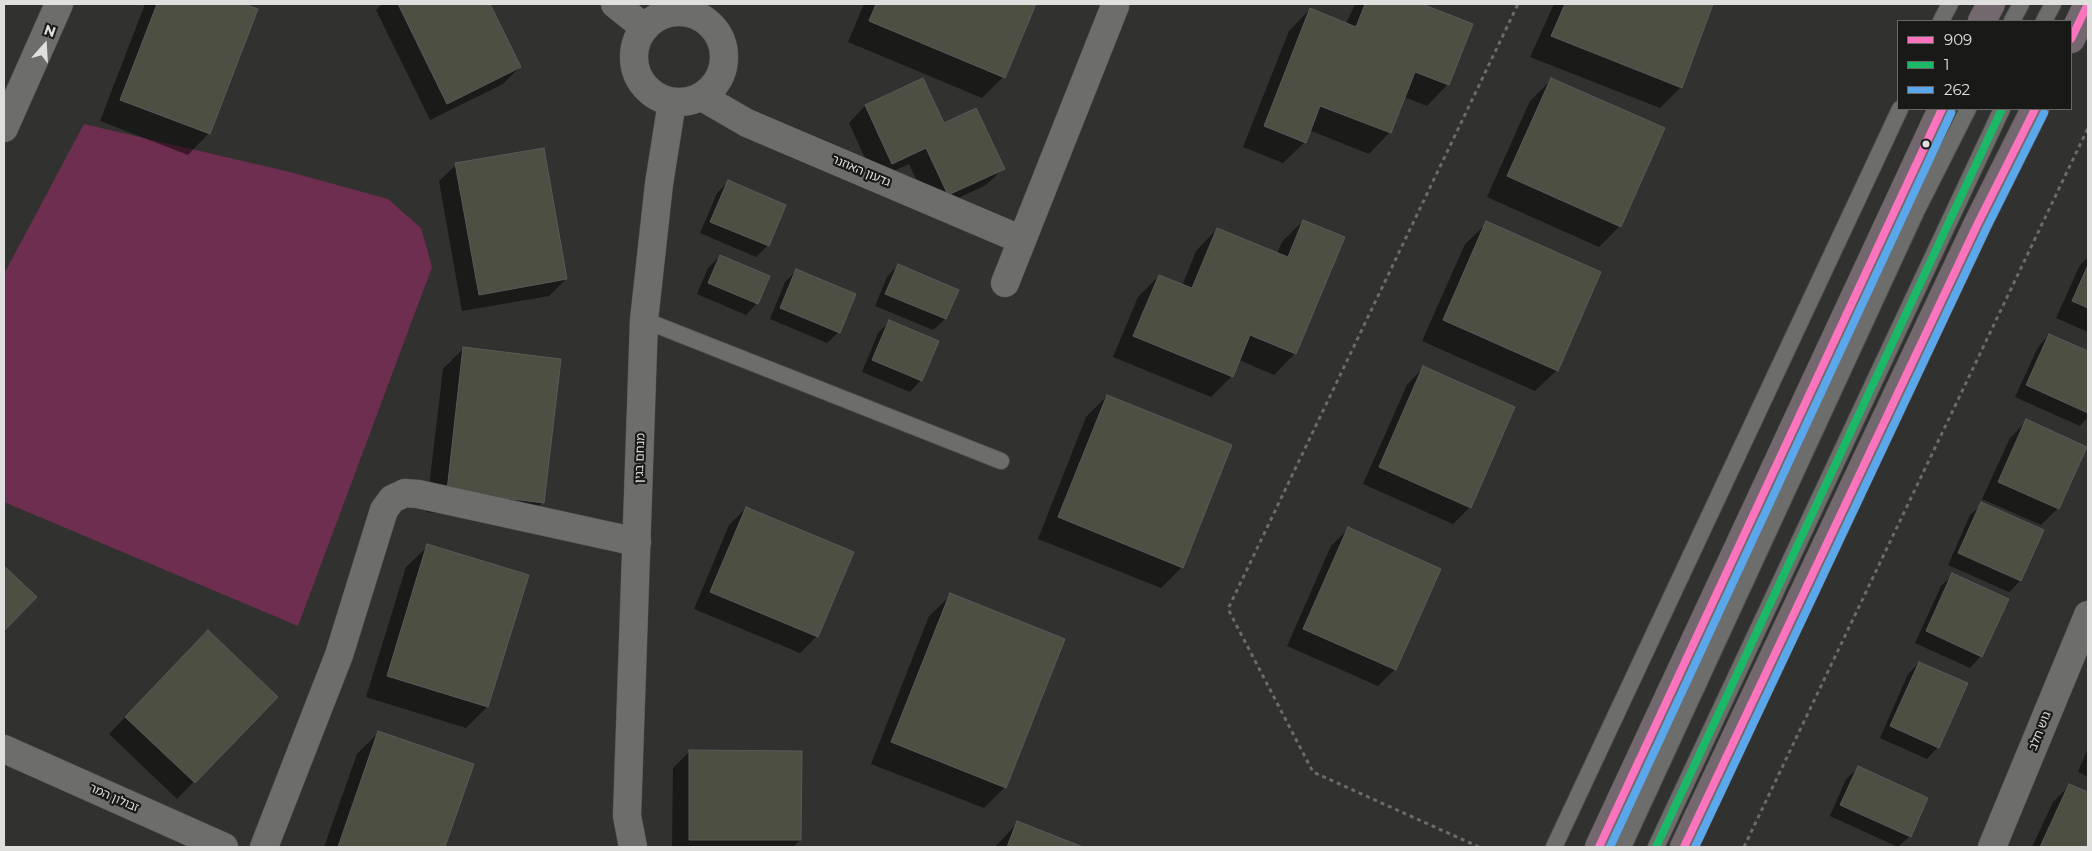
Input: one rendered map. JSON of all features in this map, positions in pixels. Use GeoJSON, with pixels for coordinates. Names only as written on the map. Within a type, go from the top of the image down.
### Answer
{"type":"FeatureCollection","features":[{"type":"Feature","properties":{"kind":"highway"},"geometry":{"type":"LineString","coordinates":[[1982,20],[1990,4]]}},
{"type":"Feature","properties":{"kind":"highway"},"geometry":{"type":"LineString","coordinates":[[2072,36],[2088,4]]}},
{"type":"Feature","properties":{"kind":"highway"},"geometry":{"type":"LineString","coordinates":[[1599,847],[1942,110]]}},
{"type":"Feature","properties":{"kind":"highway"},"geometry":{"type":"LineString","coordinates":[[1684,847],[1978,223],[2035,110]]}},
{"type":"Feature","properties":{"kind":"street"},"geometry":{"type":"LineString","coordinates":[[4,128],[59,4]]}},
{"type":"Feature","properties":{"kind":"street"},"geometry":{"type":"LineString","coordinates":[[615,4],[645,28]]}},
{"type":"Feature","properties":{"kind":"street"},"geometry":{"type":"LineString","coordinates":[[1005,283],[1115,6]]}},
{"type":"Feature","properties":{"kind":"street"},"geometry":{"type":"LineString","coordinates":[[694,9],[710,24],[720,37],[725,52],[724,67],[718,82],[702,97],[687,102],[672,102],[652,94],[641,82],[635,68],[634,52],[639,37],[645,28],[661,16],[694,9]]}},
{"type":"Feature","properties":{"kind":"street","name":"גדעון האוזנר"},"geometry":{"type":"LineString","coordinates":[[702,97],[747,123],[1022,240]]}},
{"type":"Feature","properties":{"kind":"street","name":"מנחם בגין"},"geometry":{"type":"LineString","coordinates":[[632,847],[627,816],[644,320],[658,184],[672,102]]}},
{"type":"Feature","properties":{"kind":"street"},"geometry":{"type":"LineString","coordinates":[[264,847],[339,656],[384,510],[392,499],[405,493],[418,494],[637,542]]}},
{"type":"Feature","properties":{"kind":"street","name":"גוש חלב"},"geometry":{"type":"LineString","coordinates":[[1992,847],[2088,615]]}},
{"type":"Feature","properties":{"kind":"street","name":"זבולון המר"},"geometry":{"type":"LineString","coordinates":[[4,749],[224,847]]}},
{"type":"Feature","properties":{"kind":"street","name":"מנחם בגין"},"geometry":{"type":"LineString","coordinates":[[612,847],[627,816]]}},
{"type":"Feature","properties":{"kind":"lane"},"geometry":{"type":"LineString","coordinates":[[1942,20],[1950,4]]}},
{"type":"Feature","properties":{"kind":"lane"},"geometry":{"type":"LineString","coordinates":[[2013,20],[2021,4]]}},
{"type":"Feature","properties":{"kind":"lane"},"geometry":{"type":"LineString","coordinates":[[2045,20],[2053,4]]}},
{"type":"Feature","properties":{"kind":"lane"},"geometry":{"type":"LineString","coordinates":[[1554,847],[1900,110]]}},
{"type":"Feature","properties":{"kind":"lane"},"geometry":{"type":"LineString","coordinates":[[1622,847],[1916,212],[1967,110]]}},
{"type":"Feature","properties":{"kind":"lane"},"geometry":{"type":"LineString","coordinates":[[1656,847],[2002,110]]}},
{"type":"Feature","properties":{"kind":"lane"},"geometry":{"type":"LineString","coordinates":[[644,320],[1001,461]]}},
{"type":"Feature","properties":{"kind":"path"},"geometry":{"type":"LineString","coordinates":[[1479,847],[1313,772],[1228,609],[1518,4]]}},
{"type":"Feature","properties":{"kind":"path"},"geometry":{"type":"LineString","coordinates":[[1744,847],[2088,128]]}},
{"type":"Feature","properties":{"kind":"shaded area"},"geometry":{"type":"Polygon","coordinates":[[[84,124],[290,172],[388,199],[421,228],[432,267],[298,626],[4,502],[4,274],[84,124]]]}},
{"type":"Feature","properties":{"kind":"building"},"geometry":{"type":"Polygon","coordinates":[[[157,4],[244,4],[258,9],[210,134],[120,100],[157,4]]]}},
{"type":"Feature","properties":{"kind":"building"},"geometry":{"type":"Polygon","coordinates":[[[398,4],[490,4],[521,67],[447,104],[398,4]]]}},
{"type":"Feature","properties":{"kind":"building"},"geometry":{"type":"Polygon","coordinates":[[[876,4],[1036,4],[1005,78],[869,21],[876,4]]]}},
{"type":"Feature","properties":{"kind":"building"},"geometry":{"type":"Polygon","coordinates":[[[1365,4],[1422,4],[1473,24],[1449,85],[1415,72],[1391,133],[1320,106],[1306,143],[1264,126],[1310,8],[1356,27],[1365,4]]]}},
{"type":"Feature","properties":{"kind":"building"},"geometry":{"type":"Polygon","coordinates":[[[1565,4],[1713,4],[1682,88],[1551,36],[1565,4]]]}},
{"type":"Feature","properties":{"kind":"building"},"geometry":{"type":"Polygon","coordinates":[[[923,78],[944,123],[976,108],[1005,169],[948,195],[926,148],[892,164],[865,105],[923,78]]]}},
{"type":"Feature","properties":{"kind":"building"},"geometry":{"type":"Polygon","coordinates":[[[1551,78],[1665,128],[1621,227],[1507,176],[1551,78]]]}},
{"type":"Feature","properties":{"kind":"building"},"geometry":{"type":"Polygon","coordinates":[[[544,148],[567,279],[479,295],[455,163],[544,148]]]}},
{"type":"Feature","properties":{"kind":"building"},"geometry":{"type":"Polygon","coordinates":[[[728,180],[786,205],[769,246],[710,222],[728,180]]]}},
{"type":"Feature","properties":{"kind":"building"},"geometry":{"type":"Polygon","coordinates":[[[1303,220],[1345,237],[1296,354],[1250,335],[1233,377],[1133,336],[1159,275],[1192,288],[1217,228],[1288,257],[1303,220]]]}},
{"type":"Feature","properties":{"kind":"building"},"geometry":{"type":"Polygon","coordinates":[[[1486,221],[1601,272],[1558,371],[1443,320],[1486,221]]]}},
{"type":"Feature","properties":{"kind":"building"},"geometry":{"type":"Polygon","coordinates":[[[720,255],[770,276],[758,304],[708,283],[720,255]]]}},
{"type":"Feature","properties":{"kind":"building"},"geometry":{"type":"Polygon","coordinates":[[[898,264],[959,290],[946,319],[885,294],[898,264]]]}},
{"type":"Feature","properties":{"kind":"building"},"geometry":{"type":"Polygon","coordinates":[[[2088,265],[2088,308],[2072,301],[2088,265]]]}},
{"type":"Feature","properties":{"kind":"building"},"geometry":{"type":"Polygon","coordinates":[[[796,269],[856,294],[840,333],[780,308],[796,269]]]}},
{"type":"Feature","properties":{"kind":"building"},"geometry":{"type":"Polygon","coordinates":[[[889,320],[939,341],[922,381],[872,360],[889,320]]]}},
{"type":"Feature","properties":{"kind":"building"},"geometry":{"type":"Polygon","coordinates":[[[2049,334],[2088,351],[2088,413],[2026,385],[2049,334]]]}},
{"type":"Feature","properties":{"kind":"building"},"geometry":{"type":"Polygon","coordinates":[[[463,347],[561,359],[544,503],[447,491],[463,347]]]}},
{"type":"Feature","properties":{"kind":"building"},"geometry":{"type":"Polygon","coordinates":[[[1423,366],[1515,407],[1471,508],[1379,467],[1423,366]]]}},
{"type":"Feature","properties":{"kind":"building"},"geometry":{"type":"Polygon","coordinates":[[[1107,395],[1232,445],[1183,568],[1058,517],[1107,395]]]}},
{"type":"Feature","properties":{"kind":"building"},"geometry":{"type":"Polygon","coordinates":[[[2026,419],[2087,447],[2059,509],[1998,482],[2026,419]]]}},
{"type":"Feature","properties":{"kind":"building"},"geometry":{"type":"Polygon","coordinates":[[[1981,502],[2044,530],[2021,581],[1958,553],[1981,502]]]}},
{"type":"Feature","properties":{"kind":"building"},"geometry":{"type":"Polygon","coordinates":[[[746,507],[854,552],[818,637],[710,592],[746,507]]]}},
{"type":"Feature","properties":{"kind":"building"},"geometry":{"type":"Polygon","coordinates":[[[1348,527],[1441,569],[1396,670],[1303,629],[1348,527]]]}},
{"type":"Feature","properties":{"kind":"building"},"geometry":{"type":"Polygon","coordinates":[[[427,544],[529,575],[488,707],[387,676],[427,544]]]}},
{"type":"Feature","properties":{"kind":"building"},"geometry":{"type":"Polygon","coordinates":[[[4,566],[37,597],[4,631],[4,566]]]}},
{"type":"Feature","properties":{"kind":"building"},"geometry":{"type":"Polygon","coordinates":[[[1952,573],[2009,599],[1982,657],[1926,631],[1952,573]]]}},
{"type":"Feature","properties":{"kind":"building"},"geometry":{"type":"Polygon","coordinates":[[[950,593],[1065,639],[1006,788],[891,742],[950,593]]]}},
{"type":"Feature","properties":{"kind":"building"},"geometry":{"type":"Polygon","coordinates":[[[208,630],[278,697],[195,783],[125,717],[208,630]]]}},
{"type":"Feature","properties":{"kind":"building"},"geometry":{"type":"Polygon","coordinates":[[[1919,662],[1968,683],[1939,748],[1890,726],[1919,662]]]}},
{"type":"Feature","properties":{"kind":"building"},"geometry":{"type":"Polygon","coordinates":[[[378,731],[474,764],[445,847],[338,847],[378,731]]]}},
{"type":"Feature","properties":{"kind":"building"},"geometry":{"type":"Polygon","coordinates":[[[689,750],[802,751],[801,840],[689,840],[689,750]]]}},
{"type":"Feature","properties":{"kind":"building"},"geometry":{"type":"Polygon","coordinates":[[[1858,766],[1928,798],[1911,837],[1840,805],[1858,766]]]}},
{"type":"Feature","properties":{"kind":"building"},"geometry":{"type":"Polygon","coordinates":[[[2069,784],[2088,792],[2088,847],[2040,847],[2069,784]]]}},
{"type":"Feature","properties":{"kind":"building"},"geometry":{"type":"Polygon","coordinates":[[[1017,821],[1083,847],[1007,847],[1017,821]]]}},
{"type":"Feature","properties":{"kind":"transit line","name":"909"},"geometry":{"type":"LineString","coordinates":[[2072,37],[2088,4]]}},
{"type":"Feature","properties":{"kind":"transit line","name":"909"},"geometry":{"type":"LineString","coordinates":[[1599,847],[1942,110]]}},
{"type":"Feature","properties":{"kind":"transit line","name":"1"},"geometry":{"type":"LineString","coordinates":[[1656,847],[2002,110]]}},
{"type":"Feature","properties":{"kind":"transit line","name":"909"},"geometry":{"type":"LineString","coordinates":[[1684,847],[1978,223],[2034,110]]}},
{"type":"Feature","properties":{"kind":"transit line","name":"262"},"geometry":{"type":"LineString","coordinates":[[1610,847],[1951,113]]}},
{"type":"Feature","properties":{"kind":"transit line","name":"262"},"geometry":{"type":"LineString","coordinates":[[1695,847],[1987,227],[2044,113]]}}]}
